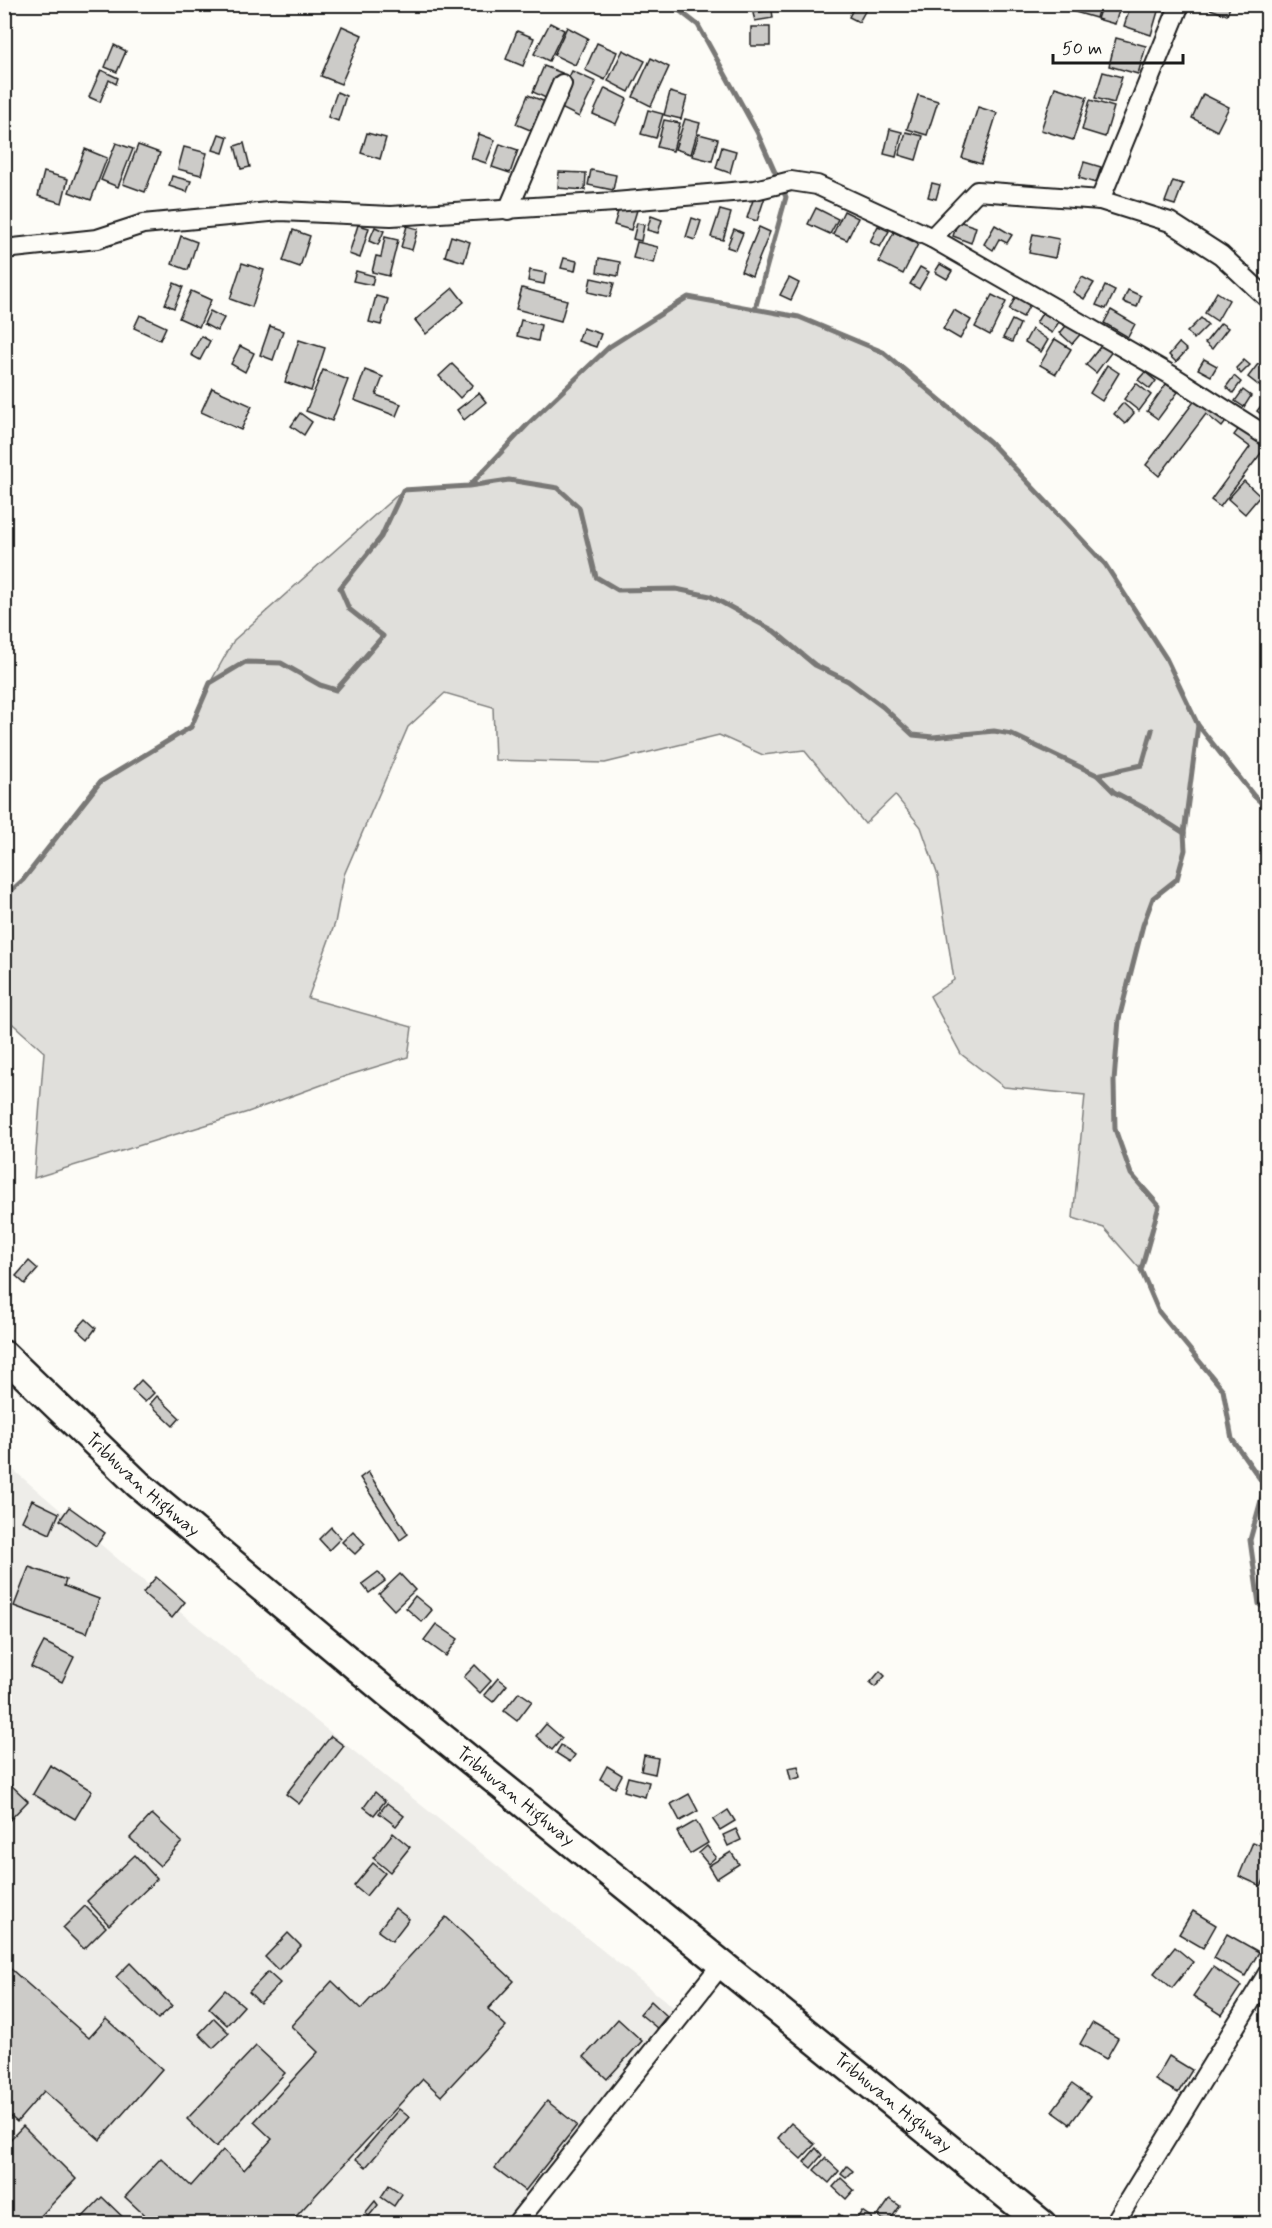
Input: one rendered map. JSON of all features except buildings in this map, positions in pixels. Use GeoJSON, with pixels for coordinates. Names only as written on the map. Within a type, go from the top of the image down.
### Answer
{"type":"FeatureCollection","features":[{"type":"Feature","properties":{"kind":"highway","name":"Tribhuvan Highway"},"geometry":{"type":"LineString","coordinates":[[4,1355],[138,1484],[390,1695],[1042,2223]]}},
{"type":"Feature","properties":{"kind":"street"},"geometry":{"type":"LineString","coordinates":[[1100,200],[1180,4]]}},
{"type":"Feature","properties":{"kind":"street"},"geometry":{"type":"LineString","coordinates":[[508,210],[562,84]]}},
{"type":"Feature","properties":{"kind":"street"},"geometry":{"type":"LineString","coordinates":[[4,249],[97,239],[143,224],[280,211],[391,216],[508,210],[755,190],[791,181],[817,185],[932,238],[1171,375],[1268,437]]}},
{"type":"Feature","properties":{"kind":"street"},"geometry":{"type":"LineString","coordinates":[[932,238],[977,191],[1100,200],[1170,222],[1221,255],[1268,299]]}},
{"type":"Feature","properties":{"kind":"street"},"geometry":{"type":"LineString","coordinates":[[516,2223],[721,1965]]}},
{"type":"Feature","properties":{"kind":"street"},"geometry":{"type":"LineString","coordinates":[[1114,2223],[1268,1973]]}},
{"type":"Feature","properties":{"kind":"shaded area"},"geometry":{"type":"Polygon","coordinates":[[[688,297],[799,317],[883,352],[990,442],[1105,564],[1166,658],[1198,725],[1184,833],[1185,850],[1177,879],[1153,898],[1143,925],[1119,1019],[1114,1081],[1115,1129],[1131,1174],[1159,1206],[1141,1270],[1104,1228],[1073,1218],[1085,1095],[1004,1087],[961,1054],[930,996],[954,980],[938,876],[921,827],[895,795],[865,824],[804,750],[763,755],[719,735],[605,763],[495,760],[493,707],[445,693],[408,727],[344,875],[335,923],[308,998],[412,1027],[408,1057],[346,1076],[248,1112],[34,1178],[44,1052],[5,1017],[5,897],[23,880],[100,782],[191,727],[210,683],[234,640],[403,490],[469,486],[528,424],[609,347],[688,297]]]}},
{"type":"Feature","properties":{"kind":"shaded area"},"geometry":{"type":"Polygon","coordinates":[[[4,1462],[180,1612],[682,2014],[516,2223],[5,2223],[4,1462]]]}},
{"type":"Feature","properties":{"kind":"waterway"},"geometry":{"type":"LineString","coordinates":[[671,4],[698,25],[757,132],[786,197],[755,309]]}},
{"type":"Feature","properties":{"kind":"waterway"},"geometry":{"type":"LineString","coordinates":[[470,485],[528,424],[609,347],[688,297],[799,317],[883,352],[990,442],[1105,564],[1166,658],[1198,725],[1254,796],[1268,809]]}},
{"type":"Feature","properties":{"kind":"waterway"},"geometry":{"type":"LineString","coordinates":[[4,897],[23,880],[100,782],[191,727],[210,683],[245,662],[281,663],[320,685],[336,690],[383,636],[349,609],[340,588],[381,537],[403,490],[469,486],[509,480],[558,488],[579,507],[596,577],[618,590],[676,589],[710,596],[774,631],[815,665],[848,681],[883,707],[913,735],[933,737],[994,731],[1011,734],[1097,775],[1142,765],[1152,730]]}},
{"type":"Feature","properties":{"kind":"waterway"},"geometry":{"type":"LineString","coordinates":[[1198,725],[1184,833],[1185,850],[1177,879],[1153,898],[1143,925],[1119,1019],[1114,1081],[1115,1129],[1131,1174],[1159,1206],[1141,1270],[1159,1312],[1223,1390],[1232,1439],[1265,1486],[1250,1540],[1259,1604],[1268,1611]]}},
{"type":"Feature","properties":{"kind":"waterway"},"geometry":{"type":"LineString","coordinates":[[1097,775],[1114,792],[1184,833]]}}]}
